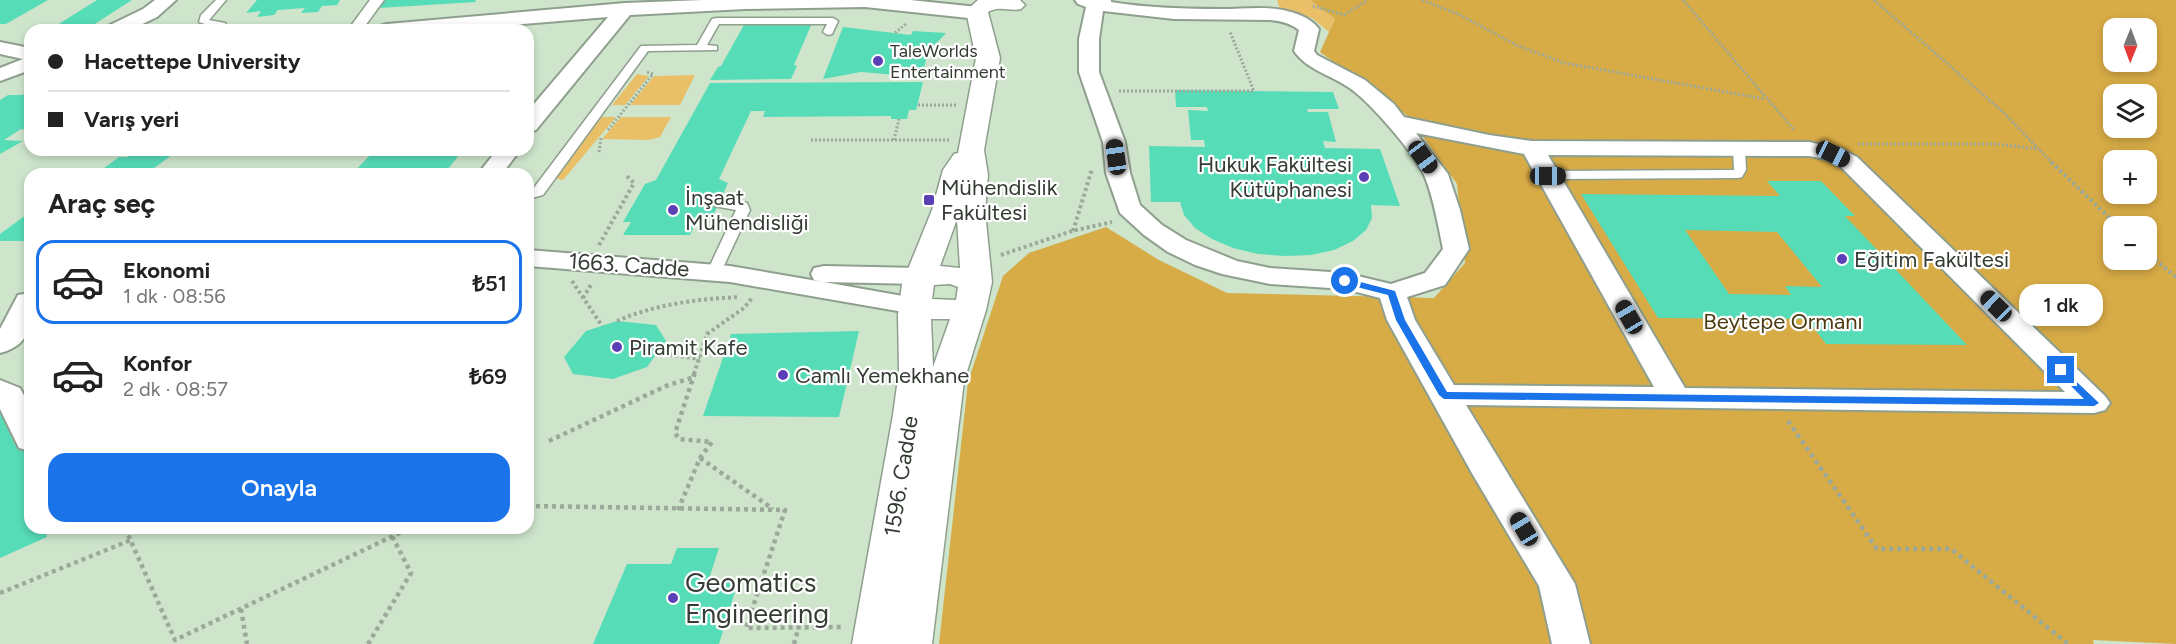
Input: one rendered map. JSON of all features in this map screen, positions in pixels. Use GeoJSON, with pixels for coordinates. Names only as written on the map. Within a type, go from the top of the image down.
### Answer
{"type":"FeatureCollection","features":[{"type":"Feature","properties":{"kind":"street"},"geometry":{"type":"LineString","coordinates":[[127,24],[167,0]]}},
{"type":"Feature","properties":{"kind":"street"},"geometry":{"type":"LineString","coordinates":[[359,24],[376,0]]}},
{"type":"Feature","properties":{"kind":"street"},"geometry":{"type":"LineString","coordinates":[[1094,2],[1223,15],[1273,14],[1301,20],[1309,28],[1304,51],[1310,59],[1358,84],[1386,109],[1436,174],[1448,210],[1456,249],[1435,279],[1392,293],[1345,281],[1270,276],[1231,268],[1204,259],[1177,246],[1153,230],[1129,208],[1118,172],[1110,130],[1089,72],[1089,39],[1094,2]]}},
{"type":"Feature","properties":{"kind":"street"},"geometry":{"type":"LineString","coordinates":[[464,24],[625,9],[664,3],[986,5]]}},
{"type":"Feature","properties":{"kind":"street"},"geometry":{"type":"LineString","coordinates":[[986,5],[993,18],[1010,15]]}},
{"type":"Feature","properties":{"kind":"street"},"geometry":{"type":"LineString","coordinates":[[986,5],[988,58]]}},
{"type":"Feature","properties":{"kind":"street"},"geometry":{"type":"LineString","coordinates":[[534,115],[625,9]]}},
{"type":"Feature","properties":{"kind":"street"},"geometry":{"type":"LineString","coordinates":[[139,24],[150,12]]}},
{"type":"Feature","properties":{"kind":"street"},"geometry":{"type":"LineString","coordinates":[[960,145],[974,175],[971,211],[974,286],[931,309],[918,291],[946,210],[957,170],[960,145],[988,58],[1010,15]]}},
{"type":"Feature","properties":{"kind":"street"},"geometry":{"type":"LineString","coordinates":[[0,47],[24,45]]}},
{"type":"Feature","properties":{"kind":"street"},"geometry":{"type":"LineString","coordinates":[[0,47],[24,53]]}},
{"type":"Feature","properties":{"kind":"street"},"geometry":{"type":"LineString","coordinates":[[0,76],[24,66]]}},
{"type":"Feature","properties":{"kind":"street"},"geometry":{"type":"LineString","coordinates":[[0,76],[24,70]]}},
{"type":"Feature","properties":{"kind":"street"},"geometry":{"type":"LineString","coordinates":[[1396,122],[1489,142],[1532,148],[1809,149],[1833,154],[1849,162],[2094,403],[1444,395]]}},
{"type":"Feature","properties":{"kind":"street"},"geometry":{"type":"LineString","coordinates":[[1532,148],[1675,398]]}},
{"type":"Feature","properties":{"kind":"street"},"geometry":{"type":"LineString","coordinates":[[495,168],[504,156]]}},
{"type":"Feature","properties":{"kind":"street","name":"1663. Cadde"},"geometry":{"type":"LineString","coordinates":[[534,260],[584,272],[722,273],[918,291]]}},
{"type":"Feature","properties":{"kind":"street","name":"1663. Cadde"},"geometry":{"type":"LineString","coordinates":[[722,273],[759,289],[918,291]]}},
{"type":"Feature","properties":{"kind":"street","name":"1596. Cadde"},"geometry":{"type":"LineString","coordinates":[[910,644],[946,381],[974,286]]}},
{"type":"Feature","properties":{"kind":"street","name":"1596. Cadde"},"geometry":{"type":"LineString","coordinates":[[875,636],[911,415],[916,371],[918,291]]}},
{"type":"Feature","properties":{"kind":"street"},"geometry":{"type":"LineString","coordinates":[[1392,293],[1401,320],[1557,584],[1571,644]]}},
{"type":"Feature","properties":{"kind":"street"},"geometry":{"type":"LineString","coordinates":[[0,309],[24,302]]}},
{"type":"Feature","properties":{"kind":"street"},"geometry":{"type":"LineString","coordinates":[[10,339],[24,311]]}},
{"type":"Feature","properties":{"kind":"street"},"geometry":{"type":"LineString","coordinates":[[0,390],[9,395],[24,427]]}},
{"type":"Feature","properties":{"kind":"lane"},"geometry":{"type":"LineString","coordinates":[[215,24],[204,22],[204,17],[221,0]]}},
{"type":"Feature","properties":{"kind":"lane"},"geometry":{"type":"LineString","coordinates":[[700,48],[716,21],[832,21],[828,32]]}},
{"type":"Feature","properties":{"kind":"lane"},"geometry":{"type":"LineString","coordinates":[[534,193],[538,192],[645,48],[713,48]]}},
{"type":"Feature","properties":{"kind":"lane"},"geometry":{"type":"LineString","coordinates":[[1548,176],[1738,174],[1740,170],[1739,148]]}},
{"type":"Feature","properties":{"kind":"lane"},"geometry":{"type":"LineString","coordinates":[[719,203],[742,206],[743,210],[722,273]]}},
{"type":"Feature","properties":{"kind":"path"},"geometry":{"type":"LineString","coordinates":[[1305,4],[1344,15],[1368,0]]}},
{"type":"Feature","properties":{"kind":"path"},"geometry":{"type":"LineString","coordinates":[[1422,0],[1460,15],[1516,45],[1564,63],[1766,99]]}},
{"type":"Feature","properties":{"kind":"path"},"geometry":{"type":"LineString","coordinates":[[1683,0],[1794,130]]}},
{"type":"Feature","properties":{"kind":"path"},"geometry":{"type":"LineString","coordinates":[[1874,0],[2004,113],[2037,149],[2107,216]]}},
{"type":"Feature","properties":{"kind":"path"},"geometry":{"type":"LineString","coordinates":[[1100,101],[1118,91],[1254,91],[1223,15]]}},
{"type":"Feature","properties":{"kind":"path"},"geometry":{"type":"LineString","coordinates":[[599,152],[600,139],[653,74],[640,72]]}},
{"type":"Feature","properties":{"kind":"path"},"geometry":{"type":"LineString","coordinates":[[918,105],[958,105]]}},
{"type":"Feature","properties":{"kind":"path"},"geometry":{"type":"LineString","coordinates":[[894,140],[899,118]]}},
{"type":"Feature","properties":{"kind":"path"},"geometry":{"type":"LineString","coordinates":[[1072,231],[1101,140],[1110,130]]}},
{"type":"Feature","properties":{"kind":"path"},"geometry":{"type":"LineString","coordinates":[[811,140],[894,140],[960,145]]}},
{"type":"Feature","properties":{"kind":"path"},"geometry":{"type":"LineString","coordinates":[[1849,144],[1997,144],[2037,149]]}},
{"type":"Feature","properties":{"kind":"path"},"geometry":{"type":"LineString","coordinates":[[602,326],[583,298],[584,272],[634,183],[626,175]]}},
{"type":"Feature","properties":{"kind":"path"},"geometry":{"type":"LineString","coordinates":[[974,286],[1009,252],[1072,231],[1120,220]]}},
{"type":"Feature","properties":{"kind":"path"},"geometry":{"type":"LineString","coordinates":[[2157,261],[2176,277]]}},
{"type":"Feature","properties":{"kind":"path"},"geometry":{"type":"LineString","coordinates":[[583,298],[584,272]]}},
{"type":"Feature","properties":{"kind":"path"},"geometry":{"type":"LineString","coordinates":[[617,321],[630,314],[652,308],[736,297],[759,289]]}},
{"type":"Feature","properties":{"kind":"path"},"geometry":{"type":"LineString","coordinates":[[678,510],[700,458],[711,442],[679,439],[675,433],[707,334],[744,308],[759,289]]}},
{"type":"Feature","properties":{"kind":"path"},"geometry":{"type":"LineString","coordinates":[[657,353],[700,359]]}},
{"type":"Feature","properties":{"kind":"path"},"geometry":{"type":"LineString","coordinates":[[549,441],[666,386],[694,377]]}},
{"type":"Feature","properties":{"kind":"path"},"geometry":{"type":"LineString","coordinates":[[1773,399],[1877,549],[1951,549],[2068,644]]}},
{"type":"Feature","properties":{"kind":"path"},"geometry":{"type":"LineString","coordinates":[[700,458],[773,510]]}},
{"type":"Feature","properties":{"kind":"path"},"geometry":{"type":"LineString","coordinates":[[534,506],[785,510],[746,628],[799,627],[875,636]]}},
{"type":"Feature","properties":{"kind":"path"},"geometry":{"type":"LineString","coordinates":[[128,534],[175,640],[396,534]]}},
{"type":"Feature","properties":{"kind":"path"},"geometry":{"type":"LineString","coordinates":[[368,644],[411,573],[392,536]]}},
{"type":"Feature","properties":{"kind":"path"},"geometry":{"type":"LineString","coordinates":[[0,593],[131,540]]}},
{"type":"Feature","properties":{"kind":"path"},"geometry":{"type":"LineString","coordinates":[[241,609],[247,644]]}},
{"type":"Feature","properties":{"kind":"path"},"geometry":{"type":"LineString","coordinates":[[794,644],[799,627]]}},
{"type":"Feature","properties":{"kind":"shaded area"},"geometry":{"type":"Polygon","coordinates":[[[0,0],[1414,0],[2176,644],[0,644],[0,0]]]}},
{"type":"Feature","properties":{"kind":"shaded area"},"geometry":{"type":"Polygon","coordinates":[[[1277,0],[1310,0],[1335,19],[1329,32],[1312,18],[1280,10],[1277,0]]]}},
{"type":"Feature","properties":{"kind":"shaded area"},"geometry":{"type":"Polygon","coordinates":[[[637,74],[649,76],[625,105],[612,105],[637,74]]]}},
{"type":"Feature","properties":{"kind":"shaded area"},"geometry":{"type":"Polygon","coordinates":[[[695,75],[680,105],[630,105],[654,76],[695,75]]]}},
{"type":"Feature","properties":{"kind":"shaded area"},"geometry":{"type":"Polygon","coordinates":[[[602,117],[616,117],[563,180],[554,178],[602,117]]]}},
{"type":"Feature","properties":{"kind":"shaded area"},"geometry":{"type":"Polygon","coordinates":[[[621,117],[671,117],[660,137],[649,140],[602,139],[621,117]]]}},
{"type":"Feature","properties":{"kind":"green space","name":"Beytepe Ormanı"},"geometry":{"type":"Polygon","coordinates":[[[1310,0],[2176,0],[2176,644],[2093,640],[2094,644],[939,644],[968,382],[1003,276],[1029,253],[1106,227],[1159,260],[1227,293],[1434,298],[1465,263],[1457,184],[1409,117],[1320,52],[1335,19],[1310,0]]]}},
{"type":"Feature","properties":{"kind":"building"},"geometry":{"type":"Polygon","coordinates":[[[0,0],[48,0],[6,24],[0,24],[0,0]]]}},
{"type":"Feature","properties":{"kind":"building"},"geometry":{"type":"Polygon","coordinates":[[[97,0],[132,0],[95,24],[59,24],[97,0]]]}},
{"type":"Feature","properties":{"kind":"building"},"geometry":{"type":"Polygon","coordinates":[[[257,0],[340,0],[337,5],[322,6],[318,12],[301,13],[305,8],[278,10],[274,15],[257,17],[261,11],[246,13],[257,0]]]}},
{"type":"Feature","properties":{"kind":"building"},"geometry":{"type":"Polygon","coordinates":[[[385,0],[475,0],[476,2],[379,8],[385,0]]]}},
{"type":"Feature","properties":{"kind":"building"},"geometry":{"type":"Polygon","coordinates":[[[745,23],[812,23],[794,65],[797,66],[791,79],[710,80],[721,66],[745,23]]]}},
{"type":"Feature","properties":{"kind":"building","name":"TaleWorlds Entertainment"},"geometry":{"type":"Polygon","coordinates":[[[843,27],[911,35],[913,31],[946,33],[929,51],[921,77],[861,72],[823,79],[843,27]]]}},
{"type":"Feature","properties":{"kind":"building"},"geometry":{"type":"Polygon","coordinates":[[[923,82],[916,110],[909,110],[907,119],[891,119],[891,116],[763,117],[765,111],[751,111],[719,179],[728,183],[713,216],[699,216],[690,235],[623,235],[631,222],[623,222],[645,184],[656,180],[710,83],[923,82]]]}},
{"type":"Feature","properties":{"kind":"building"},"geometry":{"type":"Polygon","coordinates":[[[1175,90],[1333,92],[1339,109],[1307,109],[1308,112],[1328,112],[1336,142],[1323,141],[1325,148],[1380,149],[1400,206],[1371,205],[1372,218],[1366,230],[1353,241],[1334,250],[1311,255],[1258,254],[1233,248],[1212,239],[1195,228],[1184,215],[1180,202],[1151,202],[1149,146],[1205,147],[1204,140],[1191,140],[1188,110],[1208,111],[1207,107],[1176,107],[1175,90]]]}},
{"type":"Feature","properties":{"kind":"building"},"geometry":{"type":"Polygon","coordinates":[[[24,94],[24,129],[4,140],[23,141],[0,154],[0,100],[8,95],[24,94]]]}},
{"type":"Feature","properties":{"kind":"building"},"geometry":{"type":"Polygon","coordinates":[[[171,156],[154,168],[104,168],[119,157],[171,156]]]}},
{"type":"Feature","properties":{"kind":"building"},"geometry":{"type":"Polygon","coordinates":[[[369,156],[458,156],[449,168],[358,168],[369,156]]]}},
{"type":"Feature","properties":{"kind":"building","name":"Eğitim Fakültesi"},"geometry":{"type":"Polygon","coordinates":[[[1767,181],[1821,181],[1855,216],[1845,216],[1967,345],[1826,344],[1807,319],[1658,318],[1581,194],[1780,196],[1767,181]],[[1685,230],[1729,294],[1791,295],[1785,286],[1822,287],[1777,232],[1685,230]]]}},
{"type":"Feature","properties":{"kind":"building"},"geometry":{"type":"Polygon","coordinates":[[[24,216],[24,241],[0,241],[0,234],[24,216]]]}},
{"type":"Feature","properties":{"kind":"building","name":"Piramit Kafe"},"geometry":{"type":"Polygon","coordinates":[[[617,321],[656,325],[666,341],[647,367],[613,379],[573,374],[564,357],[586,331],[617,321]]]}},
{"type":"Feature","properties":{"kind":"building","name":"Camlı Yemekhane"},"geometry":{"type":"Polygon","coordinates":[[[859,331],[839,417],[703,416],[731,334],[859,331]]]}},
{"type":"Feature","properties":{"kind":"building"},"geometry":{"type":"Polygon","coordinates":[[[0,405],[14,443],[24,440],[24,534],[46,534],[47,537],[0,558],[0,405]]]}},
{"type":"Feature","properties":{"kind":"building","name":"Geomatics Engineering"},"geometry":{"type":"Polygon","coordinates":[[[677,548],[719,548],[708,582],[738,582],[719,644],[593,644],[627,564],[671,564],[677,548]]]}},
{"type":"Feature","properties":{"kind":"place","name":"TaleWorlds Entertainment"},"geometry":{"type":"Point","coordinates":[878,61]}},
{"type":"Feature","properties":{"kind":"place","name":"Hukuk Fakültesi Kütüphanesi"},"geometry":{"type":"Point","coordinates":[1364,177]}},
{"type":"Feature","properties":{"kind":"place","name":"Mühendislik Fakültesi"},"geometry":{"type":"Point","coordinates":[929,200]}},
{"type":"Feature","properties":{"kind":"place","name":"İnşaat Mühendisliği"},"geometry":{"type":"Point","coordinates":[673,210]}},
{"type":"Feature","properties":{"kind":"place","name":"Eğitim Fakültesi"},"geometry":{"type":"Point","coordinates":[1842,259]}},
{"type":"Feature","properties":{"kind":"place","name":"Piramit Kafe"},"geometry":{"type":"Point","coordinates":[617,347]}},
{"type":"Feature","properties":{"kind":"place","name":"Camlı Yemekhane"},"geometry":{"type":"Point","coordinates":[783,375]}},
{"type":"Feature","properties":{"kind":"place","name":"Geomatics Engineering"},"geometry":{"type":"Point","coordinates":[673,598]}},
{"type":"Feature","properties":{"kind":"route"},"geometry":{"type":"LineString","coordinates":[[1345,281],[1392,293],[1401,320],[1444,395],[2094,403],[2061,370]]}}]}
